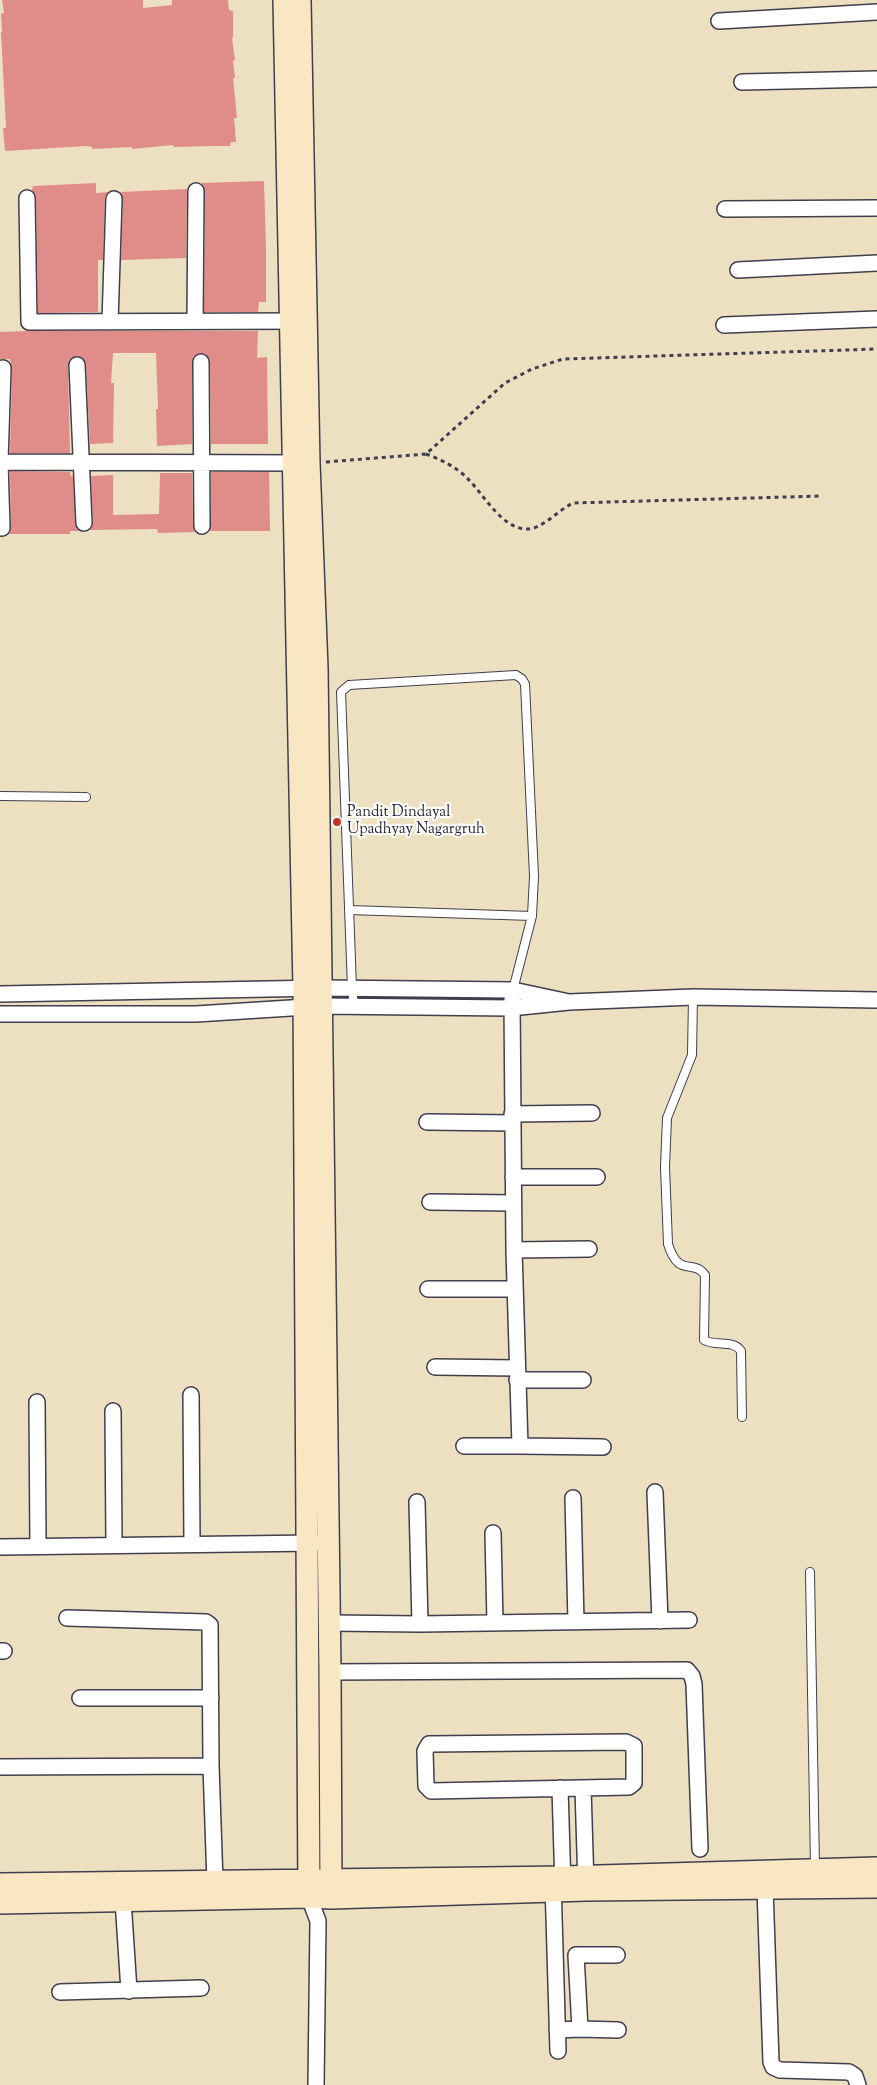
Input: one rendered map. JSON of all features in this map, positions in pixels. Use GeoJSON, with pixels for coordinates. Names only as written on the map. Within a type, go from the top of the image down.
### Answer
{"type":"FeatureCollection","features":[{"type":"Feature","properties":{"kind":"street"},"geometry":{"type":"LineString","coordinates":[[284,0],[298,321],[301,463],[317,668],[307,1543],[309,1889],[318,1921],[316,2085]]}},
{"type":"Feature","properties":{"kind":"street"},"geometry":{"type":"LineString","coordinates":[[298,321],[300,0]]}},
{"type":"Feature","properties":{"kind":"street"},"geometry":{"type":"LineString","coordinates":[[719,21],[877,12]]}},
{"type":"Feature","properties":{"kind":"street"},"geometry":{"type":"LineString","coordinates":[[742,82],[877,79]]}},
{"type":"Feature","properties":{"kind":"street"},"geometry":{"type":"LineString","coordinates":[[196,191],[196,321]]}},
{"type":"Feature","properties":{"kind":"street"},"geometry":{"type":"LineString","coordinates":[[26,198],[29,322],[298,321]]}},
{"type":"Feature","properties":{"kind":"street"},"geometry":{"type":"LineString","coordinates":[[110,322],[114,199]]}},
{"type":"Feature","properties":{"kind":"street"},"geometry":{"type":"LineString","coordinates":[[725,209],[877,208]]}},
{"type":"Feature","properties":{"kind":"street"},"geometry":{"type":"LineString","coordinates":[[738,270],[877,263]]}},
{"type":"Feature","properties":{"kind":"street"},"geometry":{"type":"LineString","coordinates":[[724,325],[877,319]]}},
{"type":"Feature","properties":{"kind":"street"},"geometry":{"type":"LineString","coordinates":[[201,362],[202,526]]}},
{"type":"Feature","properties":{"kind":"street"},"geometry":{"type":"LineString","coordinates":[[77,365],[84,523]]}},
{"type":"Feature","properties":{"kind":"street"},"geometry":{"type":"LineString","coordinates":[[2,368],[0,462],[2,528]]}},
{"type":"Feature","properties":{"kind":"street"},"geometry":{"type":"LineString","coordinates":[[0,462],[301,463]]}},
{"type":"Feature","properties":{"kind":"street"},"geometry":{"type":"LineString","coordinates":[[0,1014],[196,1014],[313,997],[352,988],[513,990],[569,1002]]}},
{"type":"Feature","properties":{"kind":"street"},"geometry":{"type":"LineString","coordinates":[[513,990],[511,1008],[514,1250],[520,1446]]}},
{"type":"Feature","properties":{"kind":"street"},"geometry":{"type":"LineString","coordinates":[[0,994],[313,997],[354,1006],[511,1008],[569,1002],[693,998],[877,1000]]}},
{"type":"Feature","properties":{"kind":"street"},"geometry":{"type":"LineString","coordinates":[[313,997],[330,1672],[331,1890],[318,1921]]}},
{"type":"Feature","properties":{"kind":"street"},"geometry":{"type":"LineString","coordinates":[[427,1122],[512,1119],[592,1113]]}},
{"type":"Feature","properties":{"kind":"street"},"geometry":{"type":"LineString","coordinates":[[513,1176],[597,1177]]}},
{"type":"Feature","properties":{"kind":"street"},"geometry":{"type":"LineString","coordinates":[[430,1202],[514,1203]]}},
{"type":"Feature","properties":{"kind":"street"},"geometry":{"type":"LineString","coordinates":[[514,1250],[589,1249]]}},
{"type":"Feature","properties":{"kind":"street"},"geometry":{"type":"LineString","coordinates":[[428,1289],[515,1290]]}},
{"type":"Feature","properties":{"kind":"street"},"geometry":{"type":"LineString","coordinates":[[435,1367],[583,1380]]}},
{"type":"Feature","properties":{"kind":"street"},"geometry":{"type":"LineString","coordinates":[[191,1395],[192,1544]]}},
{"type":"Feature","properties":{"kind":"street"},"geometry":{"type":"LineString","coordinates":[[37,1402],[38,1546]]}},
{"type":"Feature","properties":{"kind":"street"},"geometry":{"type":"LineString","coordinates":[[113,1412],[114,1545]]}},
{"type":"Feature","properties":{"kind":"street"},"geometry":{"type":"LineString","coordinates":[[464,1446],[603,1447]]}},
{"type":"Feature","properties":{"kind":"street"},"geometry":{"type":"LineString","coordinates":[[655,1492],[660,1621]]}},
{"type":"Feature","properties":{"kind":"street"},"geometry":{"type":"LineString","coordinates":[[573,1498],[576,1622]]}},
{"type":"Feature","properties":{"kind":"street"},"geometry":{"type":"LineString","coordinates":[[417,1502],[420,1624]]}},
{"type":"Feature","properties":{"kind":"street"},"geometry":{"type":"LineString","coordinates":[[493,1533],[495,1623]]}},
{"type":"Feature","properties":{"kind":"street"},"geometry":{"type":"LineString","coordinates":[[0,1546],[328,1543]]}},
{"type":"Feature","properties":{"kind":"street"},"geometry":{"type":"LineString","coordinates":[[67,1618],[208,1623],[210,1625],[211,1766],[215,1882]]}},
{"type":"Feature","properties":{"kind":"street"},"geometry":{"type":"LineString","coordinates":[[329,1623],[420,1624],[689,1620]]}},
{"type":"Feature","properties":{"kind":"street"},"geometry":{"type":"LineString","coordinates":[[330,1672],[687,1670],[692,1676],[694,1684],[700,1849]]}},
{"type":"Feature","properties":{"kind":"street"},"geometry":{"type":"LineString","coordinates":[[80,1698],[211,1698]]}},
{"type":"Feature","properties":{"kind":"street"},"geometry":{"type":"LineString","coordinates":[[616,1742],[626,1742],[634,1746],[634,1783],[632,1786],[560,1788],[431,1791],[426,1786],[426,1747],[429,1744],[616,1742]]}},
{"type":"Feature","properties":{"kind":"street"},"geometry":{"type":"LineString","coordinates":[[0,1767],[211,1766]]}},
{"type":"Feature","properties":{"kind":"street"},"geometry":{"type":"LineString","coordinates":[[558,2051],[555,1955],[560,1788]]}},
{"type":"Feature","properties":{"kind":"street"},"geometry":{"type":"LineString","coordinates":[[583,1788],[586,1883]]}},
{"type":"Feature","properties":{"kind":"street"},"geometry":{"type":"LineString","coordinates":[[586,1883],[764,1888],[877,1868]]}},
{"type":"Feature","properties":{"kind":"street"},"geometry":{"type":"LineString","coordinates":[[0,1884],[215,1882],[331,1890],[815,1878],[877,1887]]}},
{"type":"Feature","properties":{"kind":"street"},"geometry":{"type":"LineString","coordinates":[[764,1888],[771,2062],[773,2066],[780,2070],[849,2072],[854,2076],[858,2085]]}},
{"type":"Feature","properties":{"kind":"street"},"geometry":{"type":"LineString","coordinates":[[0,1903],[123,1900],[309,1889]]}},
{"type":"Feature","properties":{"kind":"street"},"geometry":{"type":"LineString","coordinates":[[123,1900],[129,1991]]}},
{"type":"Feature","properties":{"kind":"street"},"geometry":{"type":"LineString","coordinates":[[555,1955],[617,1955]]}},
{"type":"Feature","properties":{"kind":"street"},"geometry":{"type":"LineString","coordinates":[[576,1955],[580,2029]]}},
{"type":"Feature","properties":{"kind":"street"},"geometry":{"type":"LineString","coordinates":[[60,1992],[201,1988]]}},
{"type":"Feature","properties":{"kind":"street"},"geometry":{"type":"LineString","coordinates":[[557,2030],[618,2030]]}},
{"type":"Feature","properties":{"kind":"lane"},"geometry":{"type":"LineString","coordinates":[[354,1006],[341,692],[349,685],[516,675],[525,684],[534,876],[532,916],[513,990]]}},
{"type":"Feature","properties":{"kind":"lane"},"geometry":{"type":"LineString","coordinates":[[0,796],[86,798]]}},
{"type":"Feature","properties":{"kind":"lane"},"geometry":{"type":"LineString","coordinates":[[349,910],[532,916]]}},
{"type":"Feature","properties":{"kind":"lane"},"geometry":{"type":"LineString","coordinates":[[693,998],[692,1055],[667,1118],[665,1166],[668,1244],[672,1256],[680,1265],[697,1269],[705,1275],[704,1340],[736,1345],[741,1351],[742,1417]]}},
{"type":"Feature","properties":{"kind":"lane"},"geometry":{"type":"LineString","coordinates":[[810,1572],[815,1878]]}},
{"type":"Feature","properties":{"kind":"path"},"geometry":{"type":"LineString","coordinates":[[426,454],[505,383],[532,369],[563,359],[877,349]]}},
{"type":"Feature","properties":{"kind":"path"},"geometry":{"type":"LineString","coordinates":[[301,463],[426,454],[439,459],[457,470],[469,480],[488,505],[504,519],[521,529],[532,529],[541,525],[573,503],[822,496]]}},
{"type":"Feature","properties":{"kind":"building"},"geometry":{"type":"Polygon","coordinates":[[[2,0],[143,0],[143,8],[172,5],[172,0],[228,0],[229,10],[233,11],[232,38],[235,60],[233,61],[235,78],[233,78],[237,118],[234,118],[236,142],[231,142],[230,146],[174,147],[173,145],[132,149],[132,147],[92,149],[92,147],[86,146],[5,151],[3,128],[6,128],[1,32],[1,14],[4,13],[2,0]]]}},
{"type":"Feature","properties":{"kind":"building"},"geometry":{"type":"Polygon","coordinates":[[[264,181],[266,302],[259,302],[258,312],[204,312],[205,191],[201,183],[264,181]]]}},
{"type":"Feature","properties":{"kind":"building"},"geometry":{"type":"Polygon","coordinates":[[[96,183],[96,193],[108,192],[105,199],[103,260],[98,260],[98,312],[38,313],[36,198],[32,190],[33,186],[96,183]]]}},
{"type":"Feature","properties":{"kind":"building"},"geometry":{"type":"Polygon","coordinates":[[[187,189],[186,258],[121,260],[123,199],[120,192],[187,189]]]}},
{"type":"Feature","properties":{"kind":"building"},"geometry":{"type":"Polygon","coordinates":[[[258,331],[257,358],[267,357],[268,444],[211,444],[210,362],[206,354],[200,353],[193,357],[192,362],[192,444],[157,446],[156,353],[113,353],[111,383],[114,383],[113,443],[90,444],[86,365],[82,357],[76,356],[69,360],[68,365],[70,453],[10,453],[12,368],[10,359],[0,359],[0,332],[258,331]]]}},
{"type":"Feature","properties":{"kind":"building"},"geometry":{"type":"Polygon","coordinates":[[[10,471],[70,472],[71,476],[73,476],[75,523],[79,531],[70,531],[70,534],[9,534],[11,528],[10,471]]]}},
{"type":"Feature","properties":{"kind":"building"},"geometry":{"type":"Polygon","coordinates":[[[211,472],[269,472],[270,531],[209,531],[211,526],[211,472]]]}},
{"type":"Feature","properties":{"kind":"building"},"geometry":{"type":"Polygon","coordinates":[[[160,473],[192,473],[193,526],[195,532],[158,533],[157,529],[90,530],[93,523],[91,476],[113,475],[113,515],[159,514],[160,473]]]}},
{"type":"Feature","properties":{"kind":"place","name":"Pandit Dindayal Upadhyay Nagargruh"},"geometry":{"type":"Point","coordinates":[337,822]}}]}
